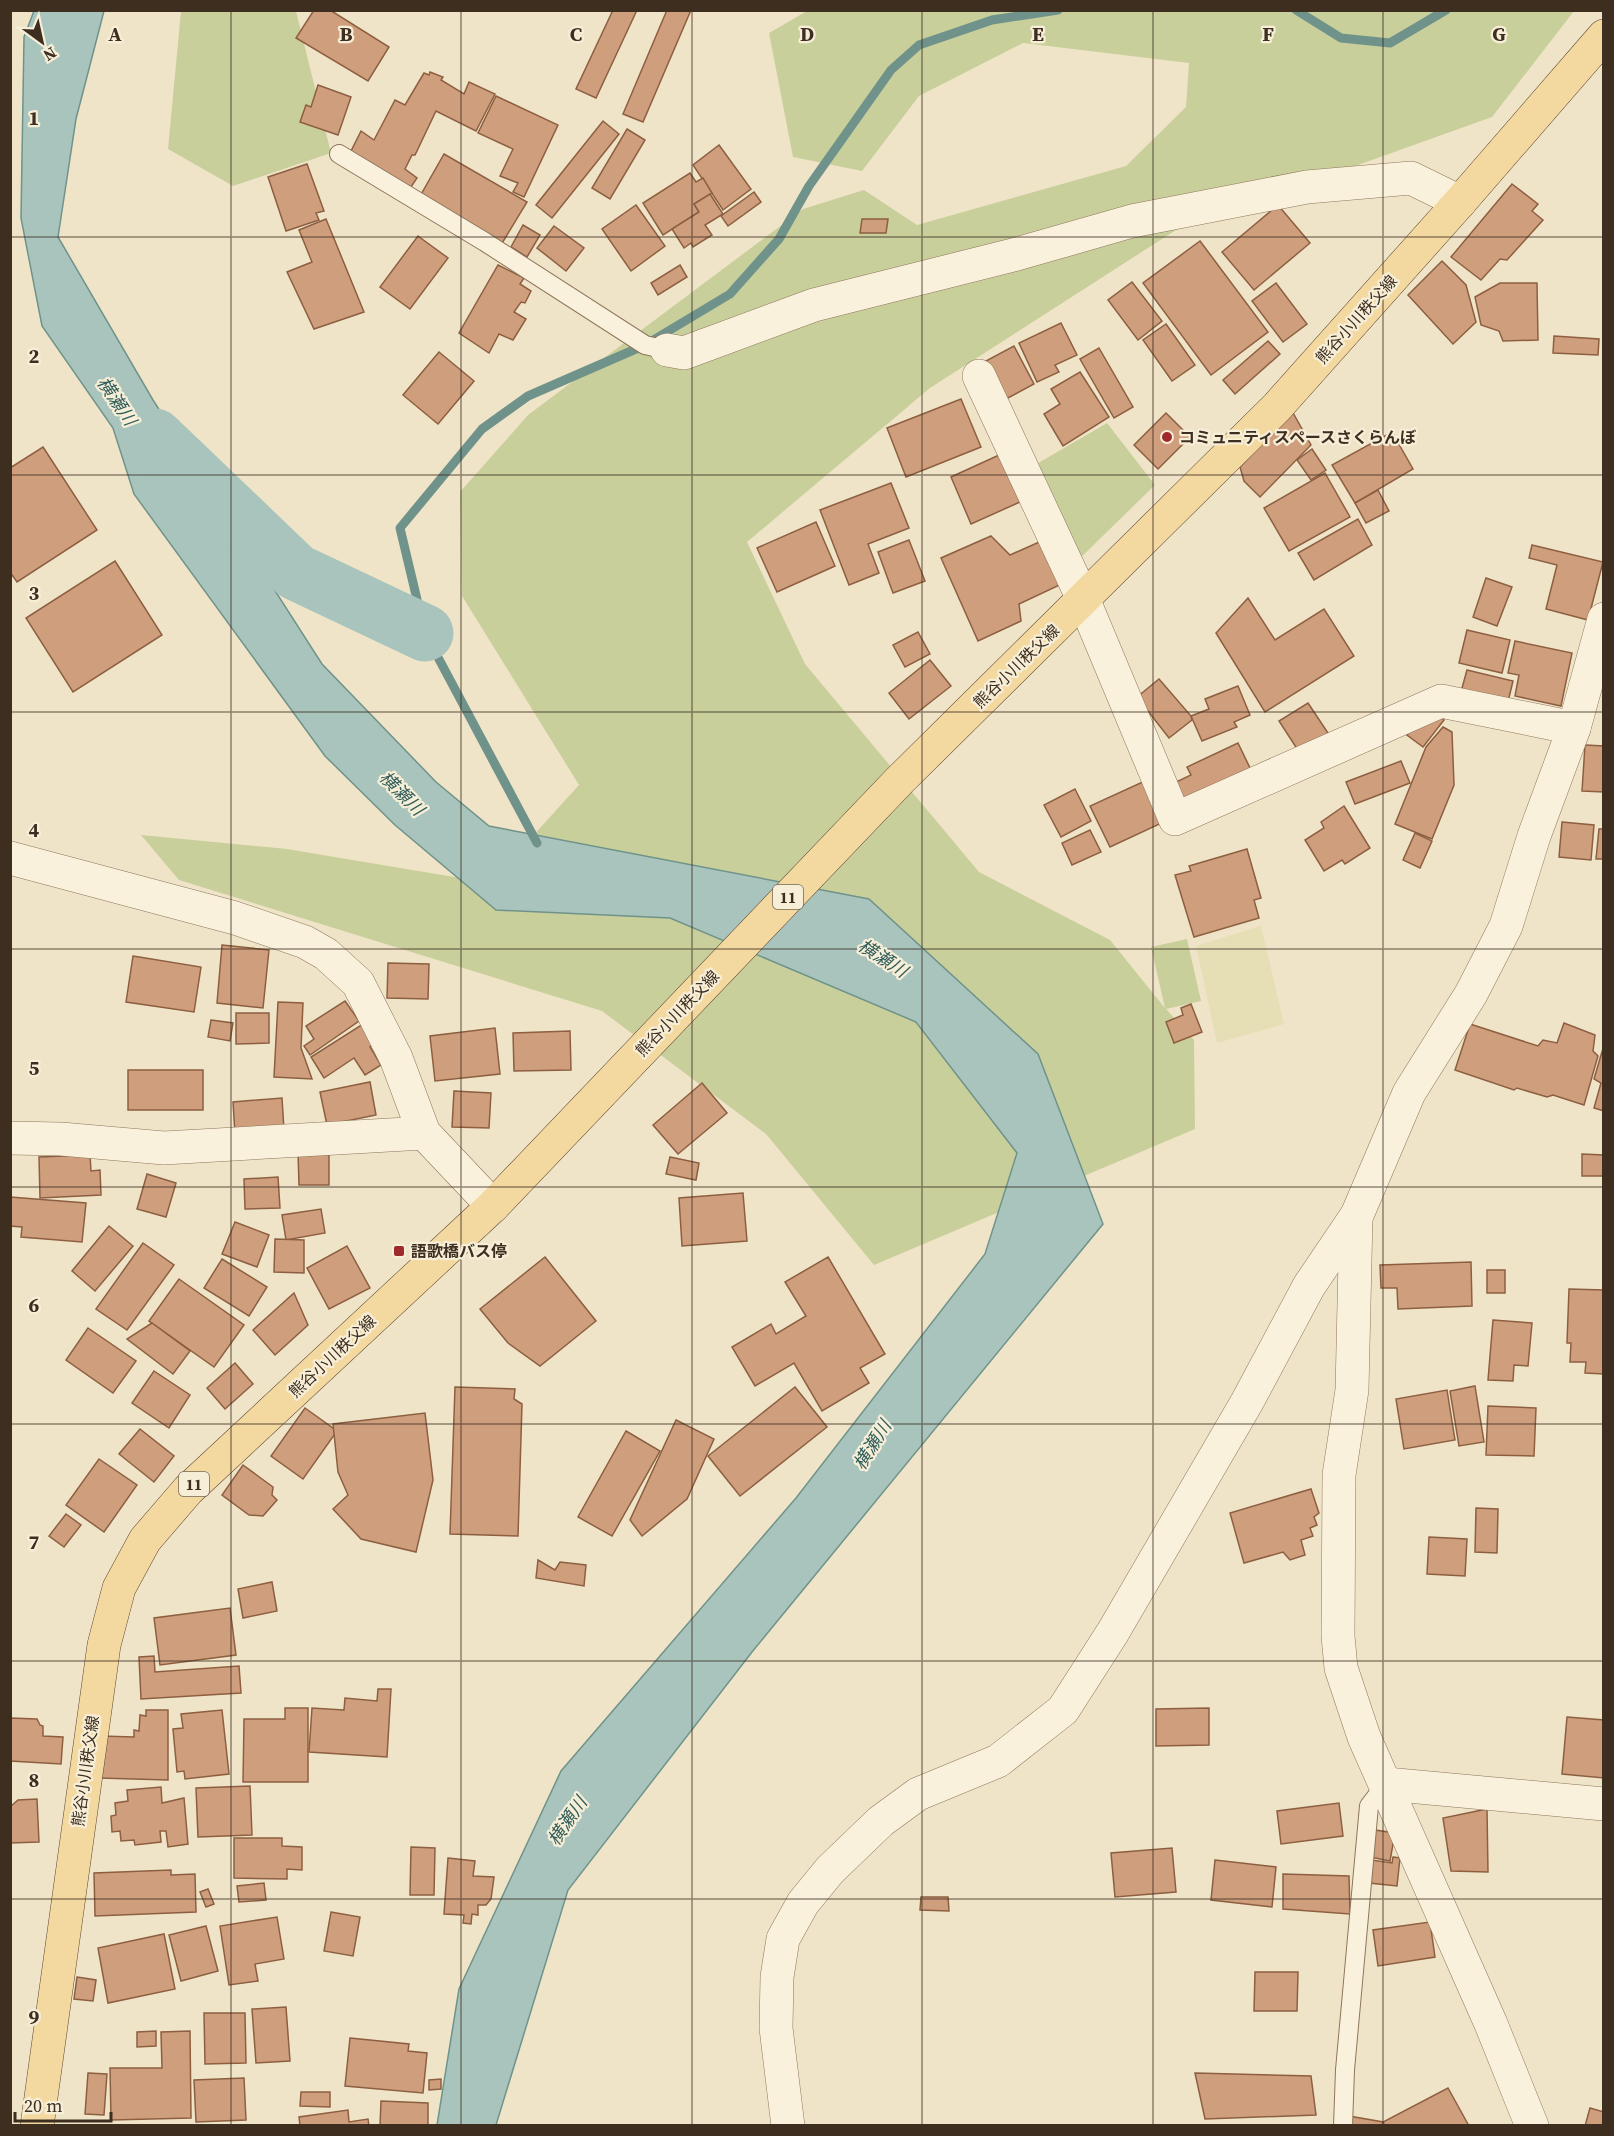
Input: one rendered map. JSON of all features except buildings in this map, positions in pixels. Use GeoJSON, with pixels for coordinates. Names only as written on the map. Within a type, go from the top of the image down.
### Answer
{"type":"FeatureCollection","features":[{"type":"Feature","properties":{"kind":"main road","name":"熊谷小川秩父線"},"geometry":{"type":"LineString","coordinates":[[37,2126],[104,1646],[119,1588],[145,1540],[188,1490],[492,1206],[900,780],[1084,601],[1277,406],[1460,202],[1604,36]]}},
{"type":"Feature","properties":{"kind":"street"},"geometry":{"type":"LineString","coordinates":[[667,350],[684,353],[814,305],[1017,254],[1132,220],[1306,186],[1411,178],[1460,202]]}},
{"type":"Feature","properties":{"kind":"street"},"geometry":{"type":"LineString","coordinates":[[979,376],[1084,601],[1175,819],[1441,701],[1574,728]]}},
{"type":"Feature","properties":{"kind":"street"},"geometry":{"type":"LineString","coordinates":[[788,2126],[776,2028],[777,1977],[783,1939],[803,1903],[830,1870],[881,1821],[918,1794],[998,1761],[1063,1710],[1186,1508],[1309,1286],[1357,1215],[1408,1093],[1471,993],[1506,926],[1530,847],[1574,728],[1604,619]]}},
{"type":"Feature","properties":{"kind":"street"},"geometry":{"type":"LineString","coordinates":[[10,858],[235,918],[305,942],[326,954],[358,983],[396,1058],[424,1132],[492,1206]]}},
{"type":"Feature","properties":{"kind":"street"},"geometry":{"type":"LineString","coordinates":[[10,1138],[61,1139],[164,1148],[424,1132]]}},
{"type":"Feature","properties":{"kind":"street"},"geometry":{"type":"LineString","coordinates":[[1357,1215],[1352,1390],[1339,1475],[1338,1636],[1341,1668],[1364,1737],[1491,2024],[1532,2126]]}},
{"type":"Feature","properties":{"kind":"street"},"geometry":{"type":"LineString","coordinates":[[1386,1784],[1604,1804]]}},
{"type":"Feature","properties":{"kind":"lane"},"geometry":{"type":"LineString","coordinates":[[339,154],[485,242],[645,345],[667,350]]}},
{"type":"Feature","properties":{"kind":"lane"},"geometry":{"type":"LineString","coordinates":[[1343,2126],[1345,2070],[1369,1806],[1386,1784]]}},
{"type":"Feature","properties":{"kind":"shaded area"},"geometry":{"type":"Polygon","coordinates":[[[1261,926],[1284,1024],[1217,1043],[1196,946],[1261,926]]]}},
{"type":"Feature","properties":{"kind":"green space"},"geometry":{"type":"Polygon","coordinates":[[[181,11],[296,11],[331,153],[233,186],[168,149],[181,11]]]}},
{"type":"Feature","properties":{"kind":"green space"},"geometry":{"type":"Polygon","coordinates":[[[807,11],[1574,11],[1492,117],[1176,230],[930,388],[747,542],[805,664],[979,872],[1110,940],[1165,1008],[1151,947],[1187,939],[1201,1001],[1166,1009],[1194,1040],[1195,1129],[874,1265],[766,1134],[602,1011],[179,880],[141,835],[287,849],[490,883],[579,785],[462,596],[460,492],[528,415],[803,209],[864,190],[917,225],[1126,166],[1186,107],[1189,63],[1023,43],[919,96],[862,171],[793,157],[769,33],[807,11]]]}},
{"type":"Feature","properties":{"kind":"green space"},"geometry":{"type":"Polygon","coordinates":[[[1107,423],[1155,485],[1071,567],[1028,469],[1107,423]]]}},
{"type":"Feature","properties":{"kind":"water","name":"横瀬川"},"geometry":{"type":"Polygon","coordinates":[[[34,11],[104,11],[76,119],[58,237],[153,400],[322,664],[436,782],[489,826],[869,899],[1038,1054],[1103,1224],[752,1652],[568,1890],[496,2125],[437,2125],[459,1989],[561,1771],[796,1498],[985,1254],[1017,1153],[916,1022],[670,918],[496,910],[395,825],[325,756],[134,494],[113,428],[42,326],[21,218],[24,37],[34,11]]]}},
{"type":"Feature","properties":{"kind":"waterway"},"geometry":{"type":"LineString","coordinates":[[537,843],[425,633],[400,528],[482,429],[528,396],[645,345],[730,294],[779,239],[809,186],[891,70],[919,45],[992,20],[1058,10]]}},
{"type":"Feature","properties":{"kind":"waterway"},"geometry":{"type":"LineString","coordinates":[[1296,10],[1341,38],[1390,43],[1446,10]]}},
{"type":"Feature","properties":{"kind":"waterway"},"geometry":{"type":"LineString","coordinates":[[155,437],[296,572],[425,633]]}},
{"type":"Feature","properties":{"kind":"place","name":"コミュニティスペースさくらんぼ"},"geometry":{"type":"Point","coordinates":[1167,437]}},
{"type":"Feature","properties":{"kind":"place","name":"語歌橋バス停"},"geometry":{"type":"Point","coordinates":[399,1251]}}]}
